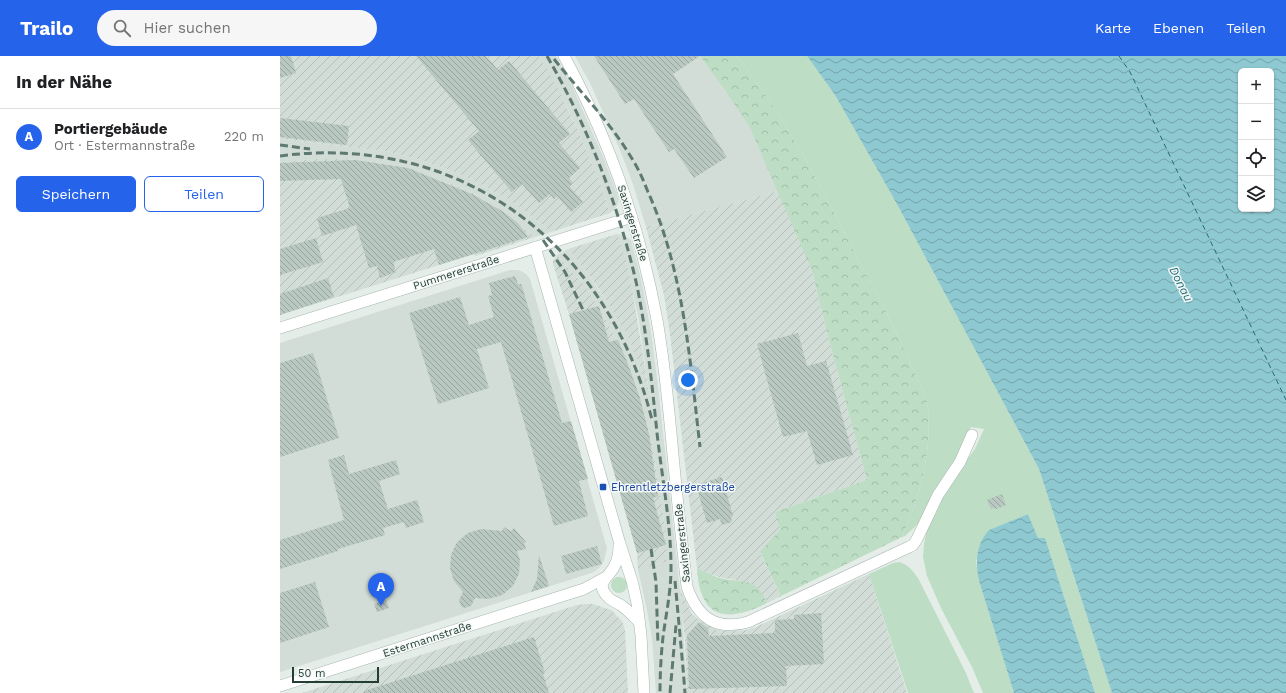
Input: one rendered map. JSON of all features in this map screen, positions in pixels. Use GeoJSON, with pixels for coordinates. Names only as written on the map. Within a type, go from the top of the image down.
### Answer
{"type":"FeatureCollection","features":[{"type":"Feature","properties":{"kind":"street","name":"Saxingerstraße"},"geometry":{"type":"LineString","coordinates":[[564,56],[601,132],[617,173],[632,217],[646,268],[661,347],[687,587],[693,604],[703,615],[709,620],[726,625],[748,622],[913,545],[938,495],[960,462],[972,435]]}},
{"type":"Feature","properties":{"kind":"street","name":"Pummererstraße"},"geometry":{"type":"LineString","coordinates":[[280,328],[632,217]]}},
{"type":"Feature","properties":{"kind":"street"},"geometry":{"type":"LineString","coordinates":[[535,247],[620,544],[632,581],[640,623],[644,693]]}},
{"type":"Feature","properties":{"kind":"street"},"geometry":{"type":"LineString","coordinates":[[620,544],[618,560],[603,581],[603,589],[605,594],[627,610],[640,623]]}},
{"type":"Feature","properties":{"kind":"street"},"geometry":{"type":"LineString","coordinates":[[608,575],[617,571],[623,572],[629,575],[632,581],[632,592],[627,598],[619,601],[611,599]]}},
{"type":"Feature","properties":{"kind":"street","name":"Estermannstraße"},"geometry":{"type":"LineString","coordinates":[[280,686],[574,592],[592,585],[608,575]]}},
{"type":"Feature","properties":{"kind":"street","name":"Estermannstraße"},"geometry":{"type":"LineString","coordinates":[[574,592],[594,593],[611,599]]}},
{"type":"Feature","properties":{"kind":"shaded area"},"geometry":{"type":"Polygon","coordinates":[[[280,56],[539,56],[555,83],[579,133],[600,183],[610,213],[551,232],[520,207],[506,198],[471,179],[421,160],[386,151],[280,139],[280,56]]]}},
{"type":"Feature","properties":{"kind":"shaded area"},"geometry":{"type":"Polygon","coordinates":[[[539,56],[556,56],[572,86],[604,159],[619,199],[617,206],[610,213],[600,183],[579,133],[567,107],[539,56]]]}},
{"type":"Feature","properties":{"kind":"shaded area"},"geometry":{"type":"Polygon","coordinates":[[[575,56],[700,56],[750,128],[778,191],[646,227],[633,184],[620,150],[590,83],[575,56]]]}},
{"type":"Feature","properties":{"kind":"shaded area"},"geometry":{"type":"Polygon","coordinates":[[[280,139],[386,151],[421,160],[471,179],[506,198],[520,207],[551,232],[535,237],[502,211],[476,195],[454,185],[395,166],[362,160],[342,159],[313,159],[280,162],[280,139]]]}},
{"type":"Feature","properties":{"kind":"shaded area"},"geometry":{"type":"Polygon","coordinates":[[[313,159],[362,160],[395,166],[454,185],[476,195],[502,211],[535,237],[475,256],[474,254],[280,315],[280,162],[313,159]]]}},
{"type":"Feature","properties":{"kind":"shaded area"},"geometry":{"type":"Polygon","coordinates":[[[778,191],[812,271],[831,348],[867,480],[775,512],[780,530],[760,553],[781,596],[767,603],[764,597],[736,580],[709,574],[697,568],[670,334],[664,295],[646,227],[778,191]]]}},
{"type":"Feature","properties":{"kind":"shaded area"},"geometry":{"type":"Polygon","coordinates":[[[617,234],[623,235],[631,240],[642,283],[651,332],[682,609],[687,693],[656,693],[652,639],[638,570],[666,562],[665,527],[653,448],[640,398],[625,356],[601,311],[587,288],[557,255],[568,249],[583,267],[616,315],[627,334],[640,366],[650,400],[639,321],[627,263],[617,234]]]}},
{"type":"Feature","properties":{"kind":"shaded area"},"geometry":{"type":"Polygon","coordinates":[[[617,234],[627,263],[632,288],[651,405],[640,366],[627,334],[599,289],[568,249],[617,234]]]}},
{"type":"Feature","properties":{"kind":"shaded area"},"geometry":{"type":"Polygon","coordinates":[[[557,255],[587,288],[601,311],[625,356],[640,398],[653,448],[665,527],[667,547],[666,562],[638,570],[637,553],[569,314],[553,264],[553,260],[557,255]]]}},
{"type":"Feature","properties":{"kind":"shaded area"},"geometry":{"type":"Polygon","coordinates":[[[510,270],[518,270],[523,272],[530,279],[607,548],[604,561],[594,572],[280,672],[280,343],[510,270]]]}},
{"type":"Feature","properties":{"kind":"shaded area"},"geometry":{"type":"Polygon","coordinates":[[[869,574],[907,693],[687,693],[685,640],[680,589],[692,614],[699,620],[717,630],[745,630],[756,627],[869,574]]]}},
{"type":"Feature","properties":{"kind":"shaded area"},"geometry":{"type":"Polygon","coordinates":[[[593,604],[611,610],[622,621],[625,630],[628,693],[302,693],[577,605],[593,604]]]}},
{"type":"Feature","properties":{"kind":"green space"},"geometry":{"type":"Polygon","coordinates":[[[700,56],[736,56],[776,111],[811,169],[885,310],[923,390],[928,408],[928,441],[923,474],[914,506],[902,537],[781,596],[760,552],[780,530],[775,512],[867,480],[831,348],[812,271],[750,128],[700,56]]]}},
{"type":"Feature","properties":{"kind":"green space"},"geometry":{"type":"Polygon","coordinates":[[[736,56],[807,56],[835,95],[898,206],[1039,469],[1112,693],[1095,693],[1045,538],[1038,538],[1028,514],[989,530],[976,561],[979,581],[1014,693],[983,693],[972,667],[941,608],[927,576],[923,557],[927,529],[943,493],[975,449],[984,429],[971,427],[964,446],[919,523],[902,537],[919,490],[926,457],[929,424],[925,395],[901,342],[811,169],[776,111],[736,56]]]}},
{"type":"Feature","properties":{"kind":"green space"},"geometry":{"type":"Polygon","coordinates":[[[899,562],[908,566],[918,578],[965,671],[974,693],[908,693],[869,574],[893,563],[899,562]]]}},
{"type":"Feature","properties":{"kind":"green space"},"geometry":{"type":"Polygon","coordinates":[[[697,568],[720,578],[751,583],[760,591],[767,603],[749,611],[739,613],[721,613],[713,610],[706,603],[701,592],[697,568]]]}},
{"type":"Feature","properties":{"kind":"green space"},"geometry":{"type":"Polygon","coordinates":[[[616,577],[622,577],[627,582],[625,591],[622,593],[616,593],[611,588],[611,582],[616,577]]]}},
{"type":"Feature","properties":{"kind":"water","name":"Donau"},"geometry":{"type":"Polygon","coordinates":[[[807,56],[1286,56],[1286,693],[1112,693],[1039,469],[898,206],[835,95],[807,56]]]}},
{"type":"Feature","properties":{"kind":"water"},"geometry":{"type":"Polygon","coordinates":[[[1028,514],[1038,538],[1045,538],[1095,693],[1014,693],[979,581],[977,561],[981,541],[989,530],[1028,514]]]}},
{"type":"Feature","properties":{"kind":"building"},"geometry":{"type":"Polygon","coordinates":[[[280,56],[291,56],[296,73],[280,78],[280,56]]]}},
{"type":"Feature","properties":{"kind":"building"},"geometry":{"type":"Polygon","coordinates":[[[416,56],[486,56],[498,70],[509,61],[570,134],[559,143],[580,168],[569,178],[573,183],[569,186],[583,202],[571,212],[557,196],[554,199],[550,194],[539,203],[522,184],[512,192],[468,140],[479,131],[416,56]]]}},
{"type":"Feature","properties":{"kind":"building"},"geometry":{"type":"Polygon","coordinates":[[[594,56],[700,56],[673,74],[727,157],[694,178],[674,149],[669,152],[634,99],[625,104],[594,56]]]}},
{"type":"Feature","properties":{"kind":"building"},"geometry":{"type":"Polygon","coordinates":[[[280,118],[349,126],[347,145],[280,137],[280,118]]]}},
{"type":"Feature","properties":{"kind":"building"},"geometry":{"type":"Polygon","coordinates":[[[355,160],[408,168],[472,194],[502,211],[518,223],[528,237],[439,265],[434,249],[393,262],[396,272],[380,278],[377,266],[369,268],[356,225],[322,236],[317,218],[350,208],[341,179],[280,181],[280,163],[355,160]]]}},
{"type":"Feature","properties":{"kind":"building"},"geometry":{"type":"Polygon","coordinates":[[[316,238],[323,262],[280,275],[280,249],[316,238]]]}},
{"type":"Feature","properties":{"kind":"building"},"geometry":{"type":"Polygon","coordinates":[[[515,276],[518,284],[521,284],[522,286],[562,423],[571,421],[588,479],[579,481],[588,516],[554,526],[501,342],[477,349],[489,388],[438,404],[409,313],[460,297],[469,325],[494,317],[488,296],[492,295],[489,283],[515,276]]]}},
{"type":"Feature","properties":{"kind":"building"},"geometry":{"type":"Polygon","coordinates":[[[328,278],[334,297],[280,315],[280,294],[328,278]]]}},
{"type":"Feature","properties":{"kind":"building"},"geometry":{"type":"Polygon","coordinates":[[[599,306],[609,342],[618,340],[628,364],[640,398],[649,434],[658,496],[653,498],[666,545],[637,553],[569,314],[599,306]]]}},
{"type":"Feature","properties":{"kind":"building"},"geometry":{"type":"Polygon","coordinates":[[[798,333],[807,366],[826,361],[853,455],[817,465],[807,431],[783,437],[757,344],[798,333]]]}},
{"type":"Feature","properties":{"kind":"building"},"geometry":{"type":"Polygon","coordinates":[[[313,353],[339,438],[280,457],[280,363],[313,353]]]}},
{"type":"Feature","properties":{"kind":"building"},"geometry":{"type":"Polygon","coordinates":[[[344,455],[349,474],[396,460],[400,474],[379,481],[388,509],[417,500],[424,522],[406,528],[404,522],[383,528],[385,535],[280,569],[280,540],[344,520],[328,460],[344,455]]]}},
{"type":"Feature","properties":{"kind":"building"},"geometry":{"type":"Polygon","coordinates":[[[722,477],[733,516],[731,517],[732,522],[722,525],[720,519],[707,523],[696,485],[722,477]]]}},
{"type":"Feature","properties":{"kind":"building"},"geometry":{"type":"Polygon","coordinates":[[[1002,494],[1006,505],[996,509],[991,509],[987,500],[1002,494]]]}},
{"type":"Feature","properties":{"kind":"building"},"geometry":{"type":"Polygon","coordinates":[[[504,527],[511,531],[514,528],[526,542],[524,543],[526,549],[517,551],[520,560],[519,574],[513,586],[502,595],[489,599],[475,598],[471,606],[464,608],[461,606],[459,600],[463,592],[454,581],[450,568],[451,555],[457,542],[468,533],[481,529],[502,531],[504,527]]]}},
{"type":"Feature","properties":{"kind":"building"},"geometry":{"type":"Polygon","coordinates":[[[597,546],[602,564],[566,574],[561,556],[597,546]]]}},
{"type":"Feature","properties":{"kind":"building"},"geometry":{"type":"Polygon","coordinates":[[[539,555],[549,586],[531,592],[537,579],[539,555]]]}},
{"type":"Feature","properties":{"kind":"building"},"geometry":{"type":"Polygon","coordinates":[[[315,582],[329,627],[280,643],[280,593],[315,582]]]}},
{"type":"Feature","properties":{"kind":"building"},"geometry":{"type":"Polygon","coordinates":[[[386,600],[389,608],[377,612],[374,604],[386,600]]]}},
{"type":"Feature","properties":{"kind":"building"},"geometry":{"type":"Polygon","coordinates":[[[821,613],[824,664],[786,666],[787,686],[689,689],[687,635],[699,622],[708,628],[709,636],[775,633],[775,620],[794,619],[794,615],[821,613]]]}},
{"type":"Feature","properties":{"kind":"building"},"geometry":{"type":"Polygon","coordinates":[[[534,637],[545,673],[543,674],[549,693],[364,693],[364,691],[534,637]]]}},
{"type":"Feature","properties":{"kind":"ferry route"},"geometry":{"type":"LineString","coordinates":[[1119,56],[1130,72],[1286,400]]}},
{"type":"Feature","properties":{"kind":"railway"},"geometry":{"type":"LineString","coordinates":[[547,56],[576,111],[601,168],[630,256],[641,304],[671,551],[670,586],[662,644],[660,693]]}},
{"type":"Feature","properties":{"kind":"railway"},"geometry":{"type":"LineString","coordinates":[[554,59],[606,122],[625,148],[640,173],[660,222],[678,285],[684,317],[700,447]]}},
{"type":"Feature","properties":{"kind":"railway"},"geometry":{"type":"LineString","coordinates":[[280,145],[310,149]]}},
{"type":"Feature","properties":{"kind":"railway"},"geometry":{"type":"LineString","coordinates":[[280,156],[346,153],[408,163],[466,183],[518,214],[563,254],[601,302],[631,358],[652,420]]}},
{"type":"Feature","properties":{"kind":"railway"},"geometry":{"type":"LineString","coordinates":[[543,240],[565,272],[583,310]]}},
{"type":"Feature","properties":{"kind":"railway"},"geometry":{"type":"LineString","coordinates":[[651,549],[656,582],[658,644]]}},
{"type":"Feature","properties":{"kind":"railway"},"geometry":{"type":"LineString","coordinates":[[675,581],[685,693]]}},
{"type":"Feature","properties":{"kind":"railway"},"geometry":{"type":"LineString","coordinates":[[670,693],[676,625]]}},
{"type":"Feature","properties":{"kind":"place","name":"Ehrentletzbergerstraße"},"geometry":{"type":"Point","coordinates":[603,487]}},
{"type":"Feature","properties":{"kind":"place","name":"Portiergebäude"},"geometry":{"type":"Point","coordinates":[381,606]}}]}
